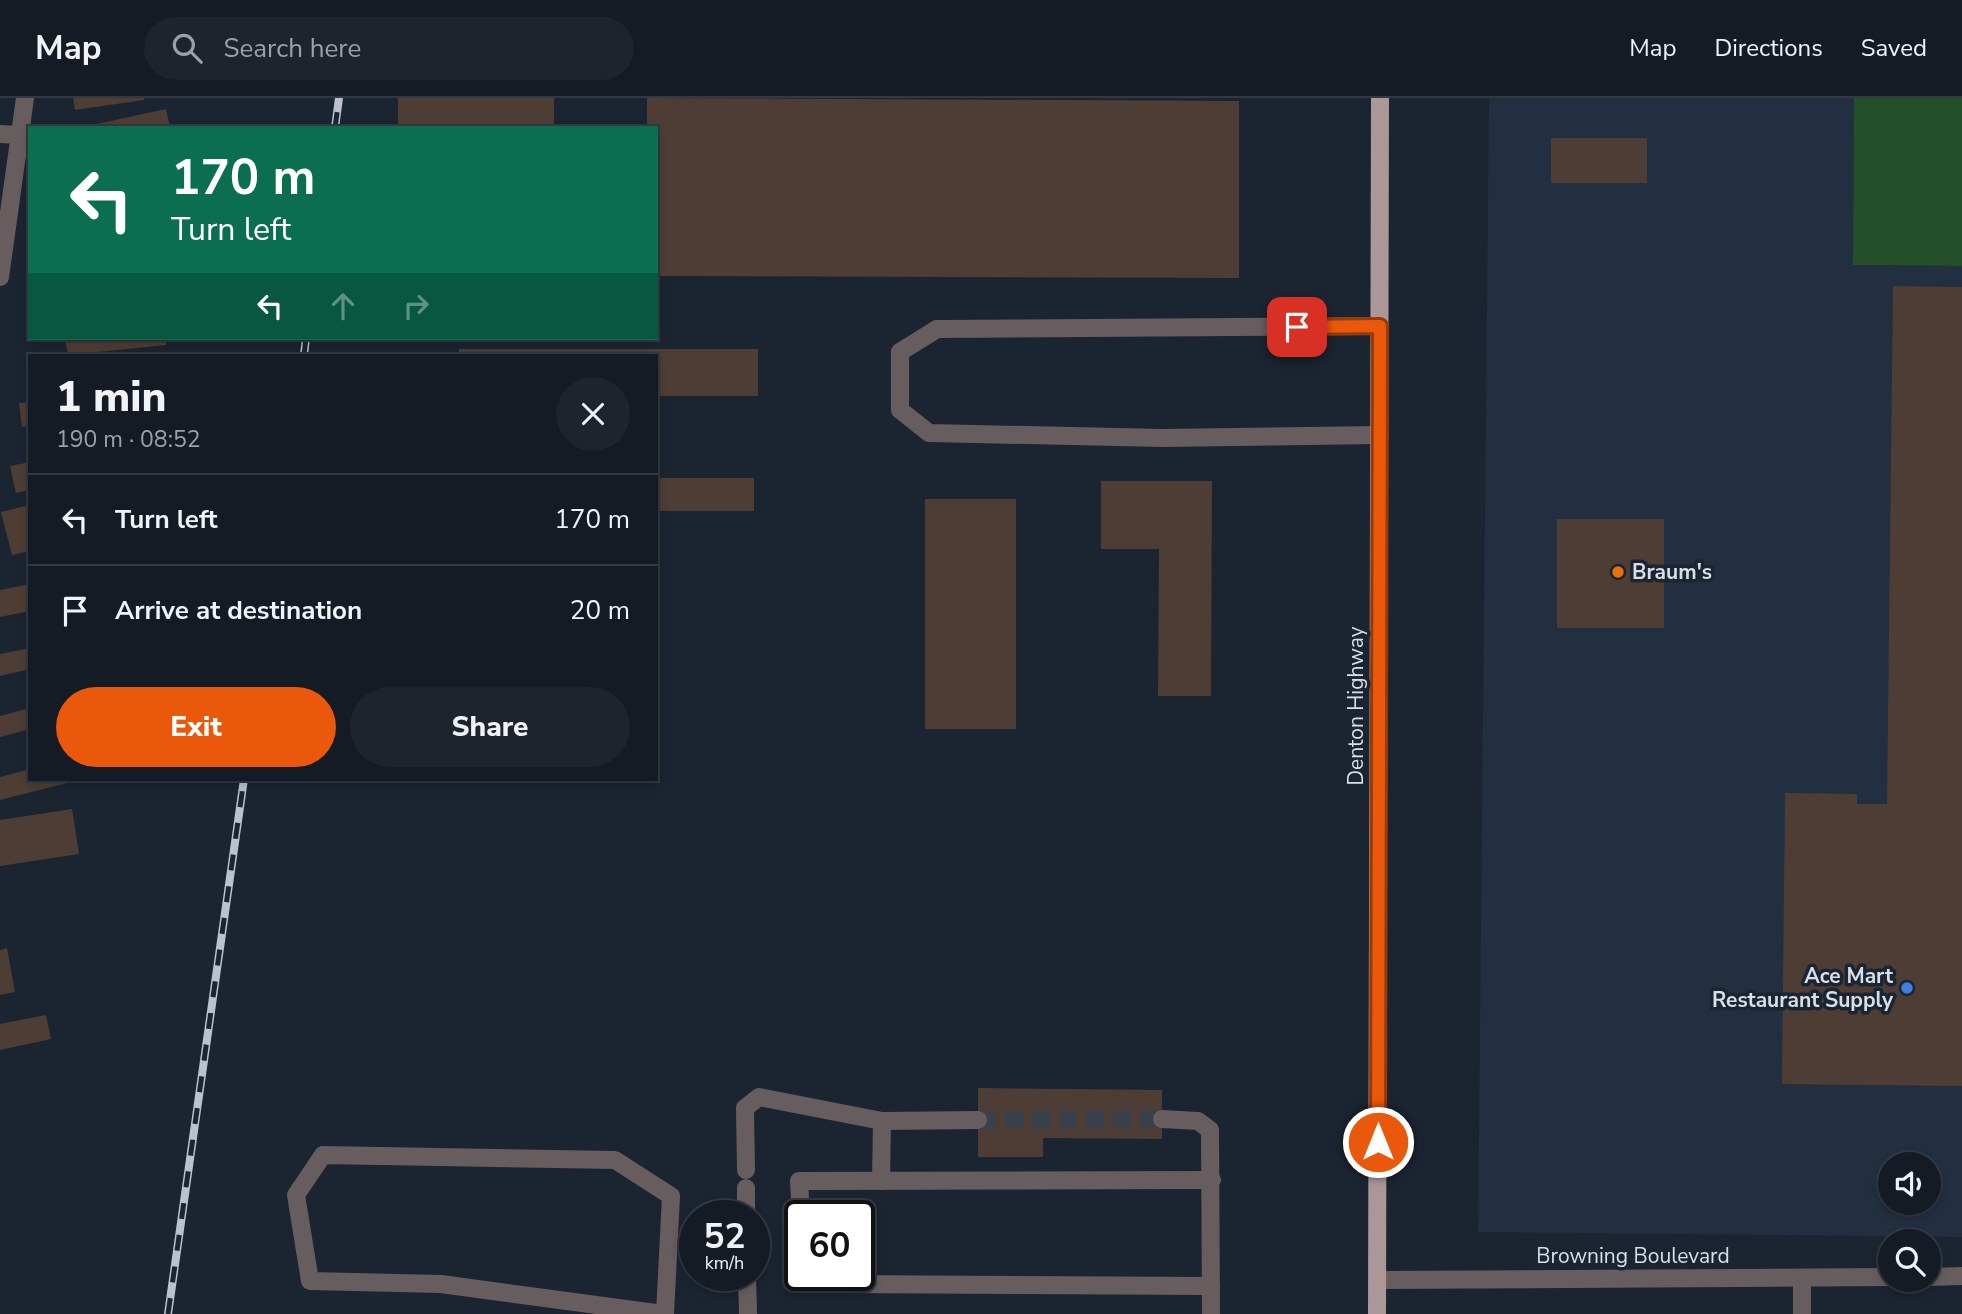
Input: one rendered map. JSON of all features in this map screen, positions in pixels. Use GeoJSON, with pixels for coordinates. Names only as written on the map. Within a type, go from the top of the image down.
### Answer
{"type":"FeatureCollection","features":[{"type":"Feature","properties":{"kind":"main road","name":"Denton Highway"},"geometry":{"type":"LineString","coordinates":[[1377,1314],[1380,98]]}},
{"type":"Feature","properties":{"kind":"street"},"geometry":{"type":"LineString","coordinates":[[0,277],[25,98]]}},
{"type":"Feature","properties":{"kind":"street"},"geometry":{"type":"LineString","coordinates":[[0,134],[20,135]]}},
{"type":"Feature","properties":{"kind":"street"},"geometry":{"type":"LineString","coordinates":[[1380,326],[937,330],[900,352],[900,410],[929,433],[1162,438],[1380,435]]}},
{"type":"Feature","properties":{"kind":"street"},"geometry":{"type":"LineString","coordinates":[[746,1200],[745,1108],[759,1097],[882,1121],[978,1120]]}},
{"type":"Feature","properties":{"kind":"street"},"geometry":{"type":"LineString","coordinates":[[1162,1119],[1198,1121],[1210,1130],[1211,1314]]}},
{"type":"Feature","properties":{"kind":"street"},"geometry":{"type":"LineString","coordinates":[[881,1181],[882,1121]]}},
{"type":"Feature","properties":{"kind":"street"},"geometry":{"type":"LineString","coordinates":[[323,1155],[615,1160],[671,1196],[664,1314],[441,1284],[310,1281],[296,1195],[323,1155]]}},
{"type":"Feature","properties":{"kind":"street"},"geometry":{"type":"LineString","coordinates":[[800,1200],[799,1181],[1212,1180]]}},
{"type":"Feature","properties":{"kind":"street"},"geometry":{"type":"LineString","coordinates":[[1941,1277],[1962,1276]]}},
{"type":"Feature","properties":{"kind":"street","name":"Browning Boulevard"},"geometry":{"type":"LineString","coordinates":[[1377,1280],[1878,1277]]}},
{"type":"Feature","properties":{"kind":"street"},"geometry":{"type":"LineString","coordinates":[[1802,1278],[1802,1314]]}},
{"type":"Feature","properties":{"kind":"street"},"geometry":{"type":"LineString","coordinates":[[875,1284],[1211,1286]]}},
{"type":"Feature","properties":{"kind":"street"},"geometry":{"type":"LineString","coordinates":[[747,1291],[748,1314]]}},
{"type":"Feature","properties":{"kind":"shaded area"},"geometry":{"type":"Polygon","coordinates":[[[1489,98],[1854,98],[1853,265],[1962,266],[1962,1237],[1941,1237],[1941,1229],[1878,1229],[1878,1236],[1478,1232],[1489,98]]]}},
{"type":"Feature","properties":{"kind":"green space"},"geometry":{"type":"Polygon","coordinates":[[[1854,98],[1962,98],[1962,266],[1853,265],[1854,98]]]}},
{"type":"Feature","properties":{"kind":"building"},"geometry":{"type":"Polygon","coordinates":[[[73,98],[144,98],[144,100],[75,110],[73,98]]]}},
{"type":"Feature","properties":{"kind":"building"},"geometry":{"type":"Polygon","coordinates":[[[398,98],[554,98],[554,126],[398,126],[398,98]]]}},
{"type":"Feature","properties":{"kind":"building"},"geometry":{"type":"Polygon","coordinates":[[[647,98],[1239,101],[1239,278],[658,276],[658,126],[647,126],[647,98]]]}},
{"type":"Feature","properties":{"kind":"building"},"geometry":{"type":"Polygon","coordinates":[[[166,109],[170,126],[88,126],[166,109]]]}},
{"type":"Feature","properties":{"kind":"building"},"geometry":{"type":"Polygon","coordinates":[[[1551,138],[1647,138],[1647,183],[1551,183],[1551,138]]]}},
{"type":"Feature","properties":{"kind":"building"},"geometry":{"type":"Polygon","coordinates":[[[1893,286],[1962,287],[1962,1086],[1782,1084],[1785,793],[1857,794],[1857,804],[1887,804],[1893,286]]]}},
{"type":"Feature","properties":{"kind":"building"},"geometry":{"type":"Polygon","coordinates":[[[65,340],[166,340],[166,345],[68,354],[65,340]]]}},
{"type":"Feature","properties":{"kind":"building"},"geometry":{"type":"Polygon","coordinates":[[[459,349],[758,349],[758,396],[658,396],[658,354],[459,354],[459,349]]]}},
{"type":"Feature","properties":{"kind":"building"},"geometry":{"type":"Polygon","coordinates":[[[28,402],[28,426],[22,427],[19,403],[28,402]]]}},
{"type":"Feature","properties":{"kind":"building"},"geometry":{"type":"Polygon","coordinates":[[[28,462],[28,490],[16,493],[10,466],[28,462]]]}},
{"type":"Feature","properties":{"kind":"building"},"geometry":{"type":"Polygon","coordinates":[[[658,478],[754,478],[754,511],[658,511],[658,478]]]}},
{"type":"Feature","properties":{"kind":"building"},"geometry":{"type":"Polygon","coordinates":[[[1101,481],[1212,481],[1211,696],[1158,696],[1159,549],[1101,549],[1101,481]]]}},
{"type":"Feature","properties":{"kind":"building"},"geometry":{"type":"Polygon","coordinates":[[[925,499],[1016,499],[1016,729],[925,729],[925,499]]]}},
{"type":"Feature","properties":{"kind":"building"},"geometry":{"type":"Polygon","coordinates":[[[28,505],[28,551],[12,555],[1,512],[28,505]]]}},
{"type":"Feature","properties":{"kind":"building"},"geometry":{"type":"Polygon","coordinates":[[[1557,519],[1664,519],[1664,628],[1557,628],[1557,519]]]}},
{"type":"Feature","properties":{"kind":"building"},"geometry":{"type":"Polygon","coordinates":[[[28,584],[28,611],[0,617],[0,590],[28,584]]]}},
{"type":"Feature","properties":{"kind":"building"},"geometry":{"type":"Polygon","coordinates":[[[28,648],[28,669],[0,676],[0,654],[28,648]]]}},
{"type":"Feature","properties":{"kind":"building"},"geometry":{"type":"Polygon","coordinates":[[[28,709],[28,730],[0,737],[0,716],[28,709]]]}},
{"type":"Feature","properties":{"kind":"building"},"geometry":{"type":"Polygon","coordinates":[[[28,770],[28,781],[75,781],[0,800],[0,777],[28,770]]]}},
{"type":"Feature","properties":{"kind":"building"},"geometry":{"type":"Polygon","coordinates":[[[72,809],[79,854],[0,866],[0,820],[72,809]]]}},
{"type":"Feature","properties":{"kind":"building"},"geometry":{"type":"Polygon","coordinates":[[[7,948],[15,992],[0,995],[0,950],[7,948]]]}},
{"type":"Feature","properties":{"kind":"building"},"geometry":{"type":"Polygon","coordinates":[[[46,1015],[51,1039],[0,1050],[0,1024],[46,1015]]]}},
{"type":"Feature","properties":{"kind":"building"},"geometry":{"type":"Polygon","coordinates":[[[978,1088],[1162,1090],[1162,1139],[1043,1138],[1043,1157],[978,1157],[978,1088]]]}},
{"type":"Feature","properties":{"kind":"tunnel"},"geometry":{"type":"LineString","coordinates":[[978,1120],[1162,1119]]}},
{"type":"Feature","properties":{"kind":"railway"},"geometry":{"type":"LineString","coordinates":[[335,126],[339,98]]}},
{"type":"Feature","properties":{"kind":"railway"},"geometry":{"type":"LineString","coordinates":[[304,354],[306,340]]}},
{"type":"Feature","properties":{"kind":"railway"},"geometry":{"type":"LineString","coordinates":[[168,1314],[244,781]]}},
{"type":"Feature","properties":{"kind":"place","name":"Braum's"},"geometry":{"type":"Point","coordinates":[1618,572]}},
{"type":"Feature","properties":{"kind":"place","name":"Ace Mart Restaurant Supply"},"geometry":{"type":"Point","coordinates":[1907,988]}},
{"type":"Feature","properties":{"kind":"route"},"geometry":{"type":"LineString","coordinates":[[1297,327],[1380,326],[1378,1142]]}}]}
